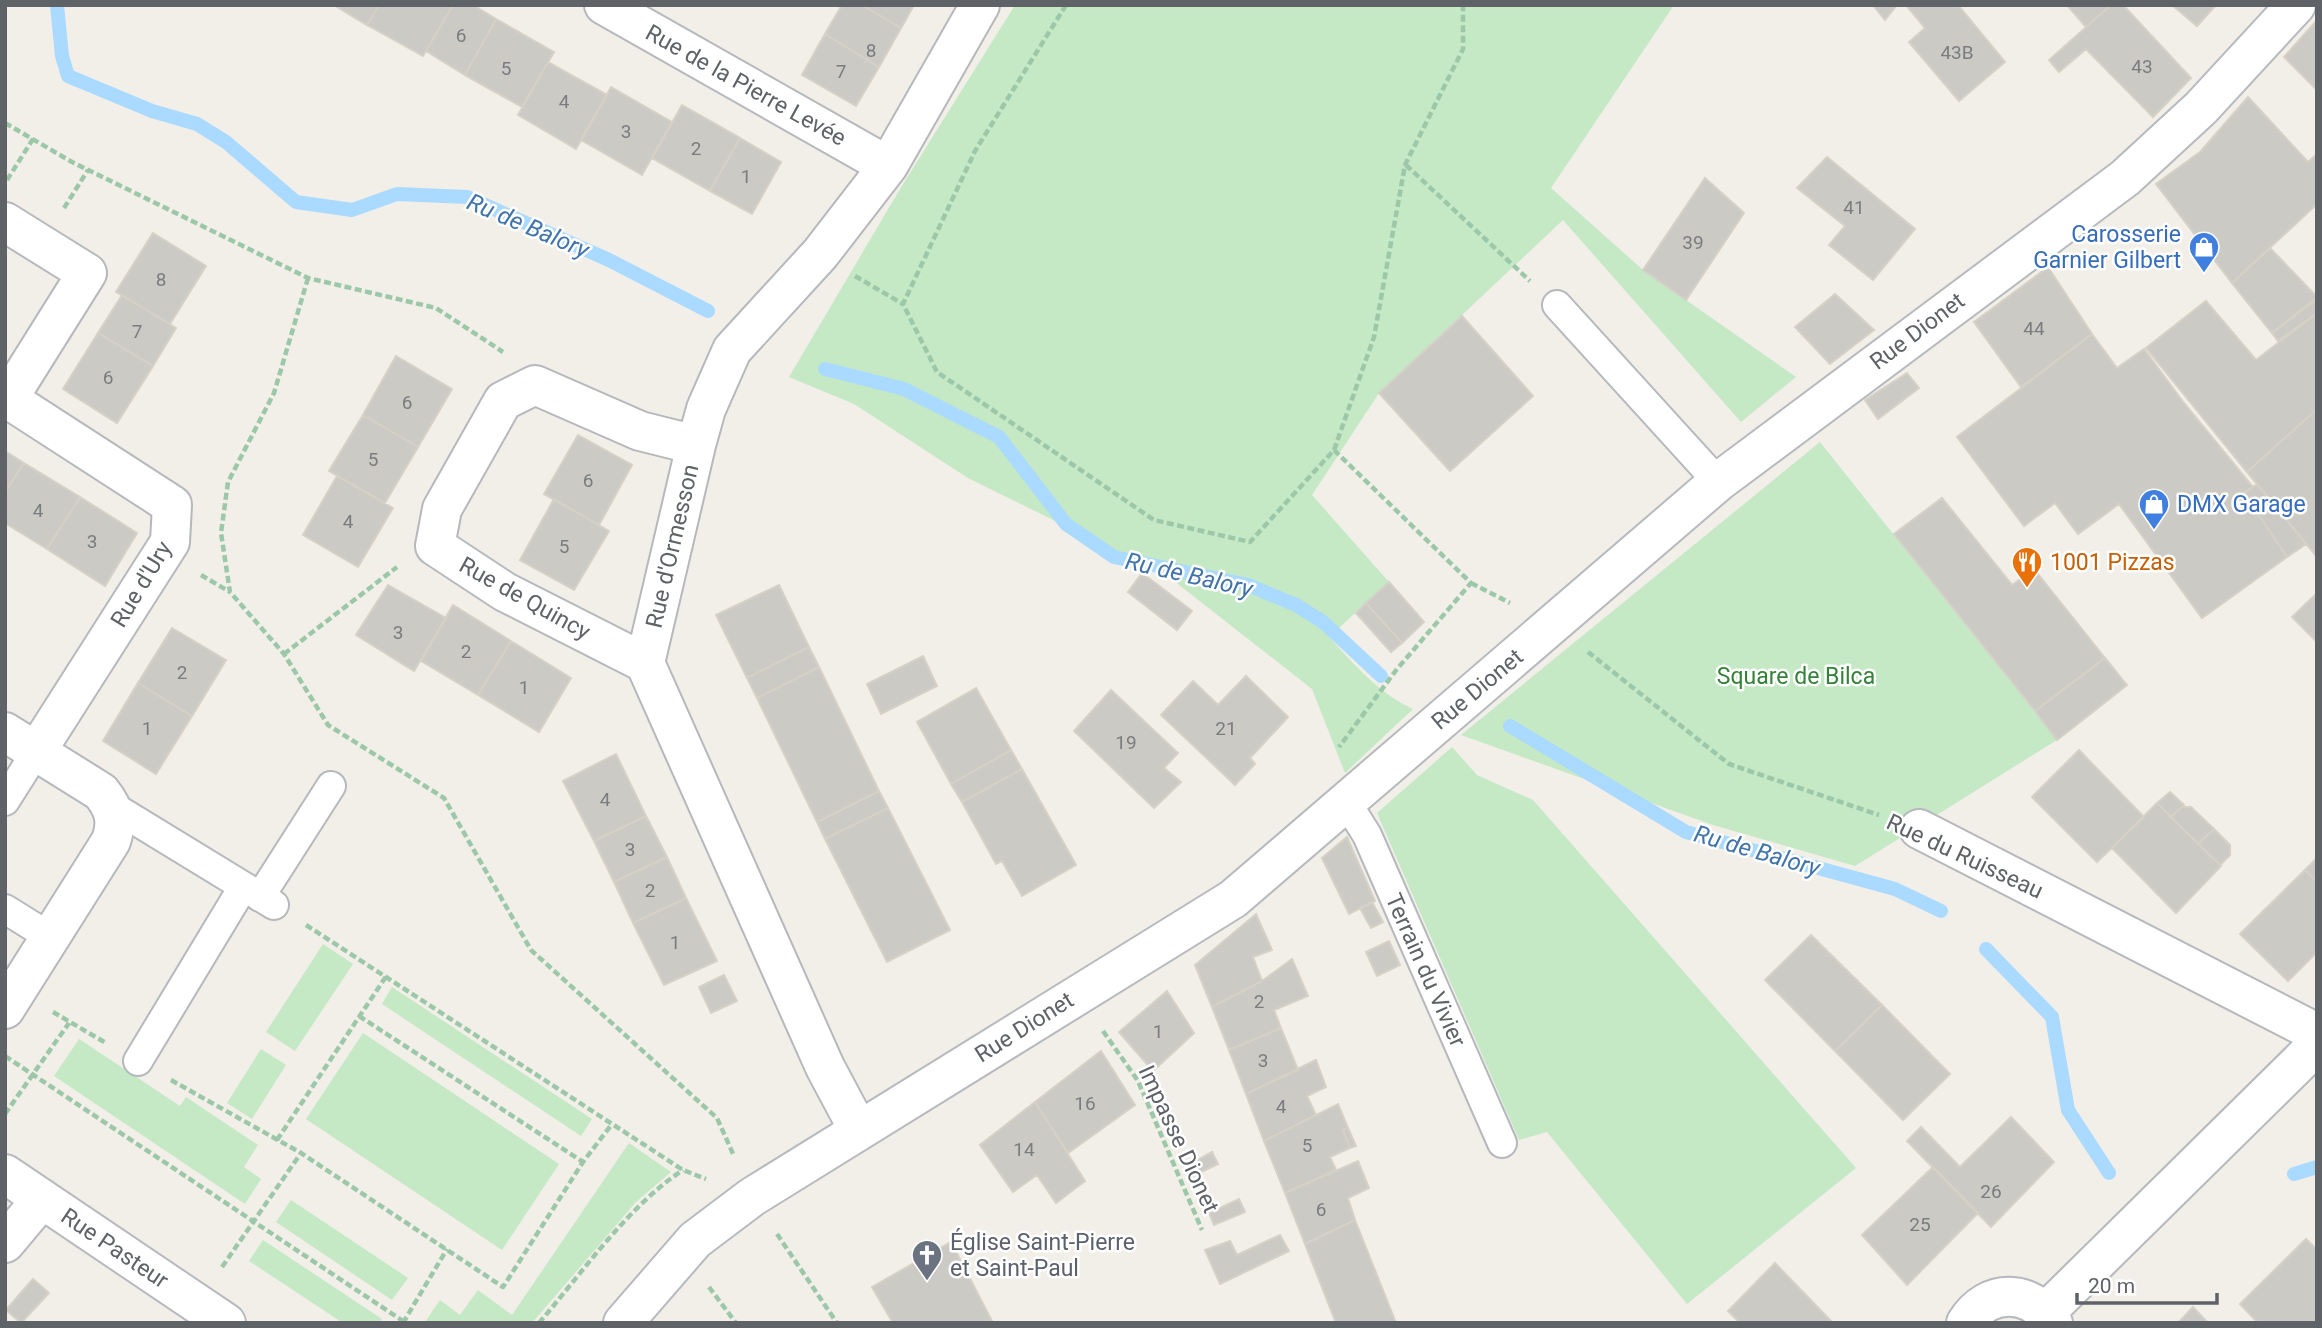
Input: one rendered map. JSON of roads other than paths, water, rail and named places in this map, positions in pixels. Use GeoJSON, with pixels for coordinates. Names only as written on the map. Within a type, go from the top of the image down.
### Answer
{"type":"FeatureCollection","features":[{"type":"Feature","properties":{"kind":"street","name":"Rue de la Pierre Levée"},"geometry":{"type":"LineString","coordinates":[[604,5],[888,166]]}},
{"type":"Feature","properties":{"kind":"street","name":"Rue d'Ormesson"},"geometry":{"type":"LineString","coordinates":[[645,663],[695,446],[706,409],[732,350],[820,254],[888,166],[980,5]]}},
{"type":"Feature","properties":{"kind":"street","name":"Rue Dionet"},"geometry":{"type":"LineString","coordinates":[[623,1323],[695,1240],[752,1197],[1077,993],[1233,899],[1718,482],[2125,178],[2202,108],[2296,5]]}},
{"type":"Feature","properties":{"kind":"street","name":"Rue d'Ury"},"geometry":{"type":"LineString","coordinates":[[5,222],[87,273],[7,398],[172,505],[170,542],[20,742]]}},
{"type":"Feature","properties":{"kind":"street","name":"Rue de Quincy"},"geometry":{"type":"LineString","coordinates":[[645,663],[505,592],[435,546],[442,509],[503,401],[535,385],[640,431],[695,446]]}},
{"type":"Feature","properties":{"kind":"street"},"geometry":{"type":"LineString","coordinates":[[645,663],[825,1067],[858,1129]]}},
{"type":"Feature","properties":{"kind":"street"},"geometry":{"type":"LineString","coordinates":[[11,1000],[111,841],[116,827],[112,806],[101,792],[20,742]]}},
{"type":"Feature","properties":{"kind":"street","name":"Rue du Ruisseau"},"geometry":{"type":"LineString","coordinates":[[1919,829],[2317,1033]]}},
{"type":"Feature","properties":{"kind":"street"},"geometry":{"type":"LineString","coordinates":[[1966,1323],[1985,1302],[2001,1296],[2017,1296],[2032,1301],[2050,1317],[2317,1045]]}},
{"type":"Feature","properties":{"kind":"street","name":"Rue Pasteur"},"geometry":{"type":"LineString","coordinates":[[5,1174],[212,1313]]}},
{"type":"Feature","properties":{"kind":"street"},"geometry":{"type":"LineString","coordinates":[[5,1243],[42,1199]]}},
{"type":"Feature","properties":{"kind":"lane"},"geometry":{"type":"LineString","coordinates":[[1557,305],[1718,482]]}},
{"type":"Feature","properties":{"kind":"lane"},"geometry":{"type":"LineString","coordinates":[[5,801],[20,742]]}},
{"type":"Feature","properties":{"kind":"lane"},"geometry":{"type":"LineString","coordinates":[[138,1061],[259,896],[331,786]]}},
{"type":"Feature","properties":{"kind":"lane","name":"Terrain du Vivier"},"geometry":{"type":"LineString","coordinates":[[1345,800],[1367,835],[1502,1143]]}},
{"type":"Feature","properties":{"kind":"lane"},"geometry":{"type":"LineString","coordinates":[[112,806],[259,896]]}},
{"type":"Feature","properties":{"kind":"lane"},"geometry":{"type":"LineString","coordinates":[[5,909],[50,937]]}},
{"type":"Feature","properties":{"kind":"waterway","name":"Ru de Balory"},"geometry":{"type":"LineString","coordinates":[[57,5],[62,56],[68,76],[152,111],[197,124],[226,142],[296,202],[352,210],[397,194],[467,197],[609,260],[708,311]]}},
{"type":"Feature","properties":{"kind":"waterway","name":"Ru de Balory"},"geometry":{"type":"LineString","coordinates":[[825,369],[904,389],[999,437],[1066,524],[1114,557],[1248,585],[1296,605],[1323,622],[1381,676]]}},
{"type":"Feature","properties":{"kind":"waterway","name":"Ru de Balory"},"geometry":{"type":"LineString","coordinates":[[1510,726],[1686,832],[1895,889],[1941,911]]}},
{"type":"Feature","properties":{"kind":"waterway","name":"Ru de Balory"},"geometry":{"type":"LineString","coordinates":[[1986,949],[2052,1017],[2068,1110],[2109,1173]]}},
{"type":"Feature","properties":{"kind":"waterway","name":"Ru de Balory"},"geometry":{"type":"LineString","coordinates":[[2294,1174],[2317,1167]]}},
{"type":"Feature","properties":{"kind":"place","name":"Carosserie Garnier Gilbert"},"geometry":{"type":"Point","coordinates":[2204,274]}},
{"type":"Feature","properties":{"kind":"place","name":"DMX Garage"},"geometry":{"type":"Point","coordinates":[2154,531]}},
{"type":"Feature","properties":{"kind":"place","name":"1001 Pizzas"},"geometry":{"type":"Point","coordinates":[2027,589]}},
{"type":"Feature","properties":{"kind":"place","name":"Église Saint-Pierre et Saint-Paul"},"geometry":{"type":"Point","coordinates":[927,1282]}},
{"type":"Feature","properties":{"kind":"park label","name":"Square de Bilca"},"geometry":{"type":"Point","coordinates":[1796,676]}}]}
